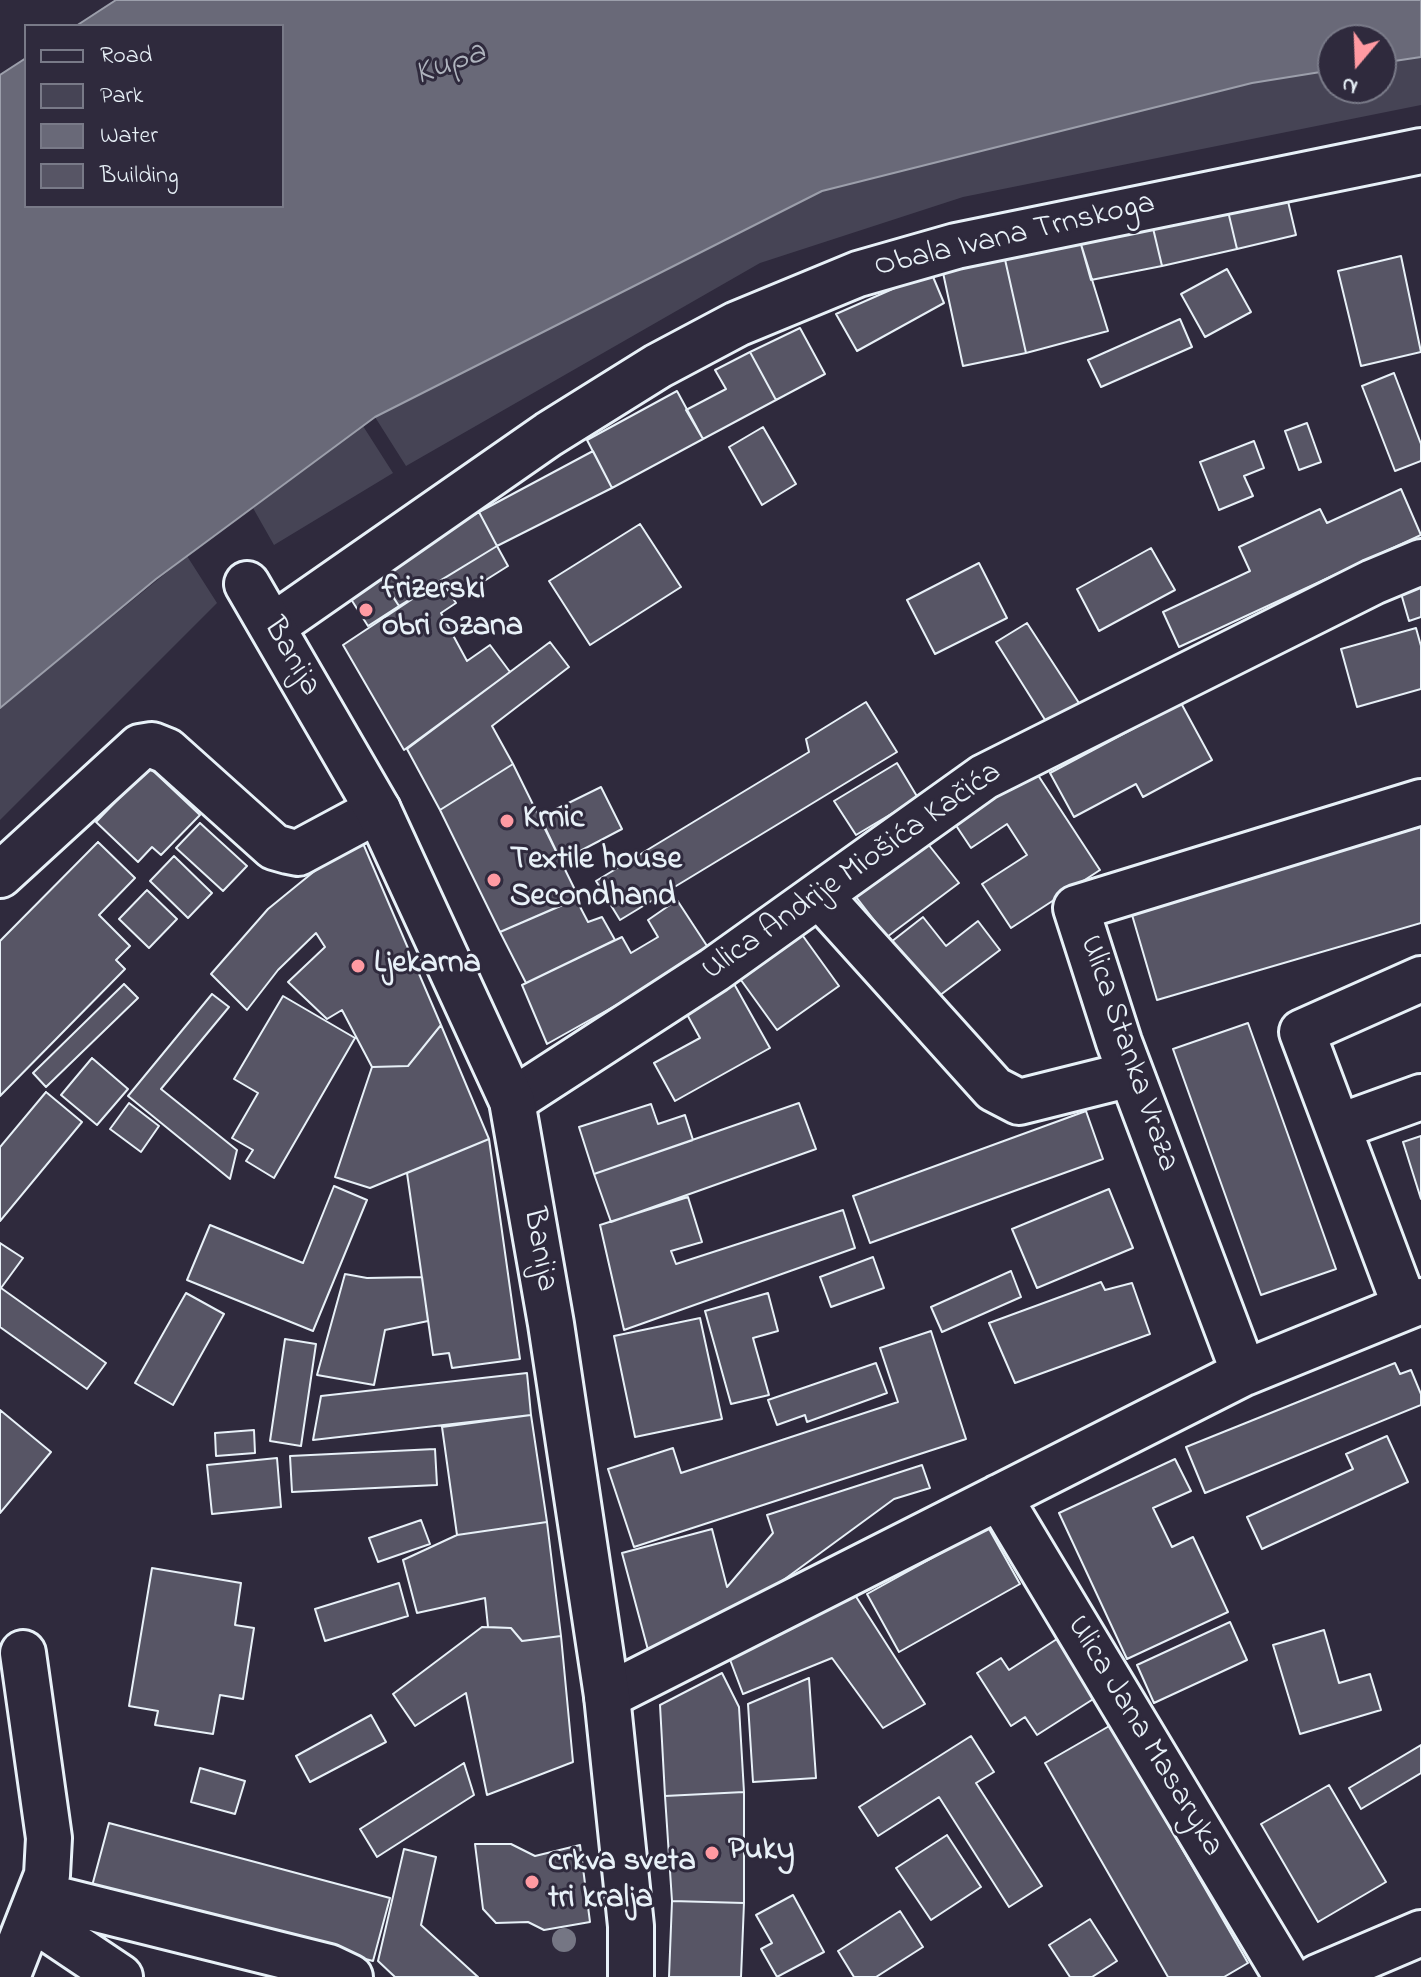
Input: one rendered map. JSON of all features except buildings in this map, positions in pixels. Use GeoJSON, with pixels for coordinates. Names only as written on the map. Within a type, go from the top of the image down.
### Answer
{"type":"FeatureCollection","features":[{"type":"Feature","properties":{"kind":"street","name":"Obala Ivana Trnskoga"},"geometry":{"type":"LineString","coordinates":[[273,626],[549,434],[658,366],[737,324],[858,274],[956,246],[1421,151]]}},
{"type":"Feature","properties":{"kind":"street","name":"Ulica Andrije Miošića Kačića"},"geometry":{"type":"LineString","coordinates":[[512,1101],[714,970],[984,777],[1373,582],[1421,562]]}},
{"type":"Feature","properties":{"kind":"street","name":"Banija"},"geometry":{"type":"LineString","coordinates":[[247,584],[378,810],[512,1101],[551,1324],[607,1696],[631,1926],[631,1977]]}},
{"type":"Feature","properties":{"kind":"street"},"geometry":{"type":"LineString","coordinates":[[0,875],[140,747],[152,745],[167,751],[274,847],[288,851],[298,853],[378,810]]}},
{"type":"Feature","properties":{"kind":"street","name":"Ulica Stanka Vraza"},"geometry":{"type":"LineString","coordinates":[[1244,1373],[1131,1074],[1076,908],[1421,802]]}},
{"type":"Feature","properties":{"kind":"street"},"geometry":{"type":"LineString","coordinates":[[819,895],[994,1089],[1019,1102],[1131,1074]]}},
{"type":"Feature","properties":{"kind":"street"},"geometry":{"type":"LineString","coordinates":[[607,1696],[1244,1373],[1413,1303],[1338,1127],[1302,1032],[1421,979]]}},
{"type":"Feature","properties":{"kind":"street"},"geometry":{"type":"LineString","coordinates":[[1338,1127],[1421,1097]]}},
{"type":"Feature","properties":{"kind":"street","name":"Ulica Jana Masaryka"},"geometry":{"type":"LineString","coordinates":[[999,1497],[1287,1977]]}},
{"type":"Feature","properties":{"kind":"street"},"geometry":{"type":"LineString","coordinates":[[7,1977],[47,1875],[49,1838],[23,1653]]}},
{"type":"Feature","properties":{"kind":"street"},"geometry":{"type":"LineString","coordinates":[[36,1907],[120,1977]]}},
{"type":"Feature","properties":{"kind":"street"},"geometry":{"type":"LineString","coordinates":[[36,1907],[329,1967],[350,1977]]}},
{"type":"Feature","properties":{"kind":"street"},"geometry":{"type":"LineString","coordinates":[[1318,1977],[1421,1933]]}},
{"type":"Feature","properties":{"kind":"green space"},"geometry":{"type":"Polygon","coordinates":[[[1421,57],[1421,105],[963,197],[760,263],[406,466],[375,417],[822,191],[1252,83],[1317,73],[1317,104],[1397,104],[1397,61],[1421,57]]]}},
{"type":"Feature","properties":{"kind":"green space"},"geometry":{"type":"Polygon","coordinates":[[[363,426],[393,473],[274,545],[253,508],[363,426]]]}},
{"type":"Feature","properties":{"kind":"green space"},"geometry":{"type":"Polygon","coordinates":[[[187,556],[217,603],[0,820],[0,708],[187,556]]]}},
{"type":"Feature","properties":{"kind":"water","name":"Kupa"},"geometry":{"type":"Polygon","coordinates":[[[116,0],[1421,0],[1421,57],[1397,61],[1397,24],[1317,24],[1317,73],[1252,83],[822,191],[375,417],[156,579],[0,708],[0,75],[24,59],[24,208],[284,208],[284,24],[79,24],[116,0]]]}},
{"type":"Feature","properties":{"kind":"place","name":"frizerski obri Ozana"},"geometry":{"type":"Point","coordinates":[366,610]}},
{"type":"Feature","properties":{"kind":"place","name":"Krnic"},"geometry":{"type":"Point","coordinates":[507,821]}},
{"type":"Feature","properties":{"kind":"place","name":"Textile house Secondhand"},"geometry":{"type":"Point","coordinates":[494,880]}},
{"type":"Feature","properties":{"kind":"place","name":"Ljekarna"},"geometry":{"type":"Point","coordinates":[358,966]}},
{"type":"Feature","properties":{"kind":"place","name":"Puky"},"geometry":{"type":"Point","coordinates":[712,1853]}},
{"type":"Feature","properties":{"kind":"place","name":"crkva sveta tri kralja"},"geometry":{"type":"Point","coordinates":[532,1882]}}]}
